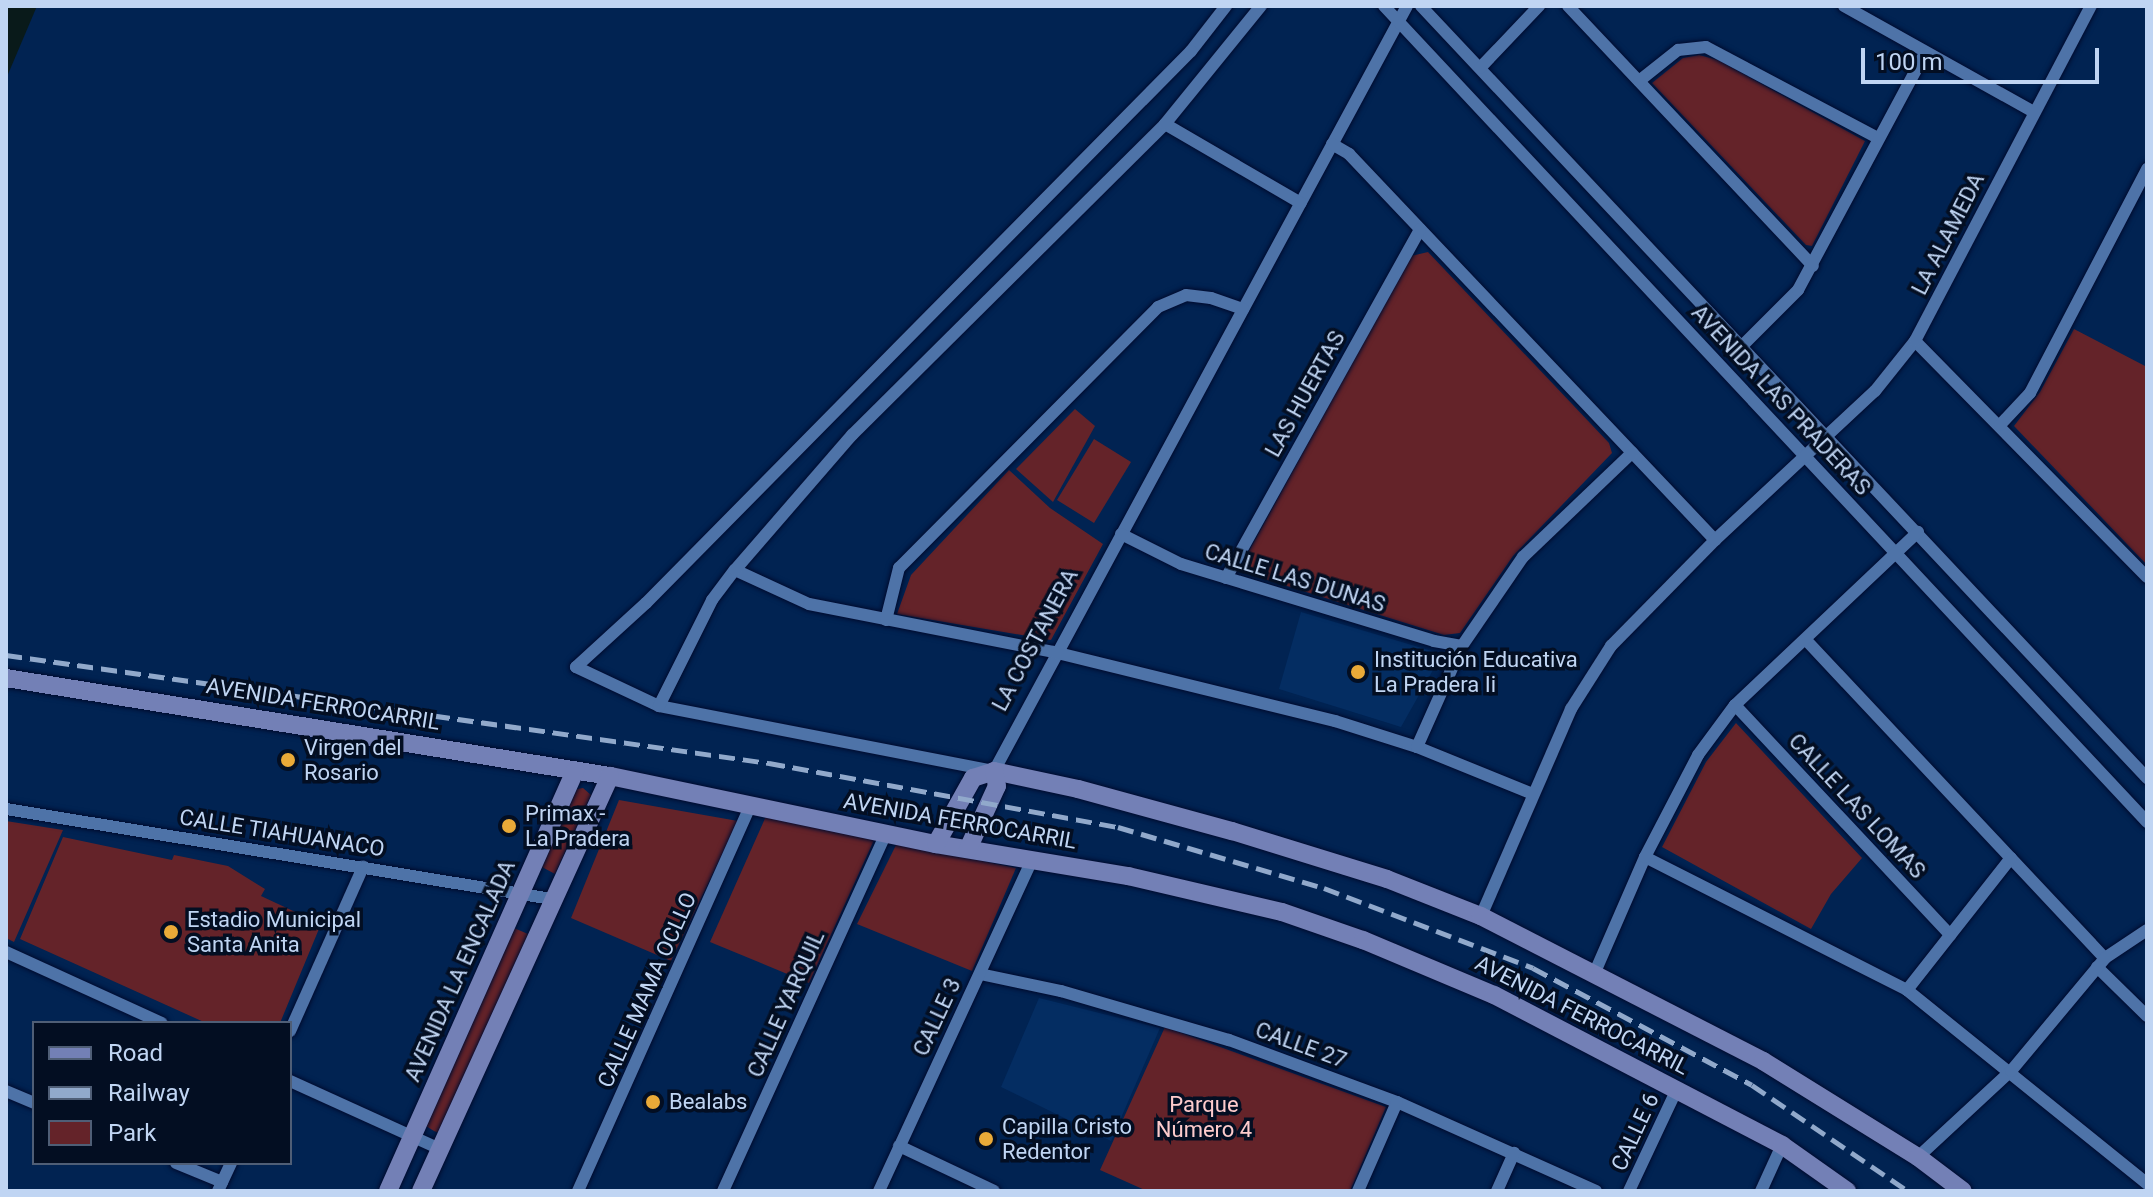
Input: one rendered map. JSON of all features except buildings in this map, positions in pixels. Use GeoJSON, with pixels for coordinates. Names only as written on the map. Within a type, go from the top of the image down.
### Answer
{"type":"FeatureCollection","features":[{"type":"Feature","properties":{"kind":"street","name":"AVENIDA FERROCARRIL"},"geometry":{"type":"LineString","coordinates":[[1226,6],[1191,51],[646,603],[576,667],[659,706],[1078,789],[1232,831],[1387,879],[1481,916],[1763,1061],[1918,1157],[1963,1191]]}},
{"type":"Feature","properties":{"kind":"street"},"geometry":{"type":"LineString","coordinates":[[659,706],[712,600],[735,570],[852,435],[1165,124],[1261,6]]}},
{"type":"Feature","properties":{"kind":"street","name":"AVENIDA LAS PRADERAS"},"geometry":{"type":"LineString","coordinates":[[1384,6],[2147,822]]}},
{"type":"Feature","properties":{"kind":"street","name":"LA COSTANERA"},"geometry":{"type":"LineString","coordinates":[[968,849],[997,786],[994,771],[1054,652],[1407,6]]}},
{"type":"Feature","properties":{"kind":"street","name":"AVENIDA LAS PRADERAS"},"geometry":{"type":"LineString","coordinates":[[1421,6],[2147,778]]}},
{"type":"Feature","properties":{"kind":"street"},"geometry":{"type":"LineString","coordinates":[[1480,68],[1539,6]]}},
{"type":"Feature","properties":{"kind":"street"},"geometry":{"type":"LineString","coordinates":[[1568,6],[1813,266]]}},
{"type":"Feature","properties":{"kind":"street"},"geometry":{"type":"LineString","coordinates":[[1844,6],[2034,112]]}},
{"type":"Feature","properties":{"kind":"street","name":"LA ALAMEDA"},"geometry":{"type":"LineString","coordinates":[[1481,916],[1571,709],[1611,646],[1715,540],[1875,391],[1915,341],[2091,6]]}},
{"type":"Feature","properties":{"kind":"street"},"geometry":{"type":"LineString","coordinates":[[1639,81],[1678,50],[1706,47],[1878,138]]}},
{"type":"Feature","properties":{"kind":"street"},"geometry":{"type":"LineString","coordinates":[[1741,347],[1798,290],[1925,53]]}},
{"type":"Feature","properties":{"kind":"street"},"geometry":{"type":"LineString","coordinates":[[1165,124],[1301,203]]}},
{"type":"Feature","properties":{"kind":"street"},"geometry":{"type":"LineString","coordinates":[[1332,144],[1349,154],[1715,540]]}},
{"type":"Feature","properties":{"kind":"street"},"geometry":{"type":"LineString","coordinates":[[2000,425],[2030,393],[2147,169]]}},
{"type":"Feature","properties":{"kind":"street","name":"LAS HUERTAS"},"geometry":{"type":"LineString","coordinates":[[1226,578],[1420,229]]}},
{"type":"Feature","properties":{"kind":"street"},"geometry":{"type":"LineString","coordinates":[[886,620],[899,568],[1158,307],[1186,295],[1211,298],[1243,309]]}},
{"type":"Feature","properties":{"kind":"street"},"geometry":{"type":"LineString","coordinates":[[1915,341],[2147,577]]}},
{"type":"Feature","properties":{"kind":"street"},"geometry":{"type":"LineString","coordinates":[[1417,747],[1462,646],[1523,557],[1632,453]]}},
{"type":"Feature","properties":{"kind":"street"},"geometry":{"type":"LineString","coordinates":[[1595,972],[1645,857],[1698,755],[1735,705],[1918,532]]}},
{"type":"Feature","properties":{"kind":"street","name":"CALLE LAS DUNAS"},"geometry":{"type":"LineString","coordinates":[[1121,534],[1181,564],[1434,641],[1462,646]]}},
{"type":"Feature","properties":{"kind":"street"},"geometry":{"type":"LineString","coordinates":[[735,570],[809,604],[1054,652],[1335,721],[1417,747],[1533,794]]}},
{"type":"Feature","properties":{"kind":"street"},"geometry":{"type":"LineString","coordinates":[[1806,640],[2011,858],[2147,1016]]}},
{"type":"Feature","properties":{"kind":"street","name":"AVENIDA FERROCARRIL"},"geometry":{"type":"LineString","coordinates":[[6,678],[610,776],[936,844],[1128,876],[1282,912],[1363,940],[1494,995],[1782,1145],[1847,1191]]}},
{"type":"Feature","properties":{"kind":"street","name":"CALLE LAS LOMAS"},"geometry":{"type":"LineString","coordinates":[[1735,705],[1950,935]]}},
{"type":"Feature","properties":{"kind":"street","name":"AVENIDA LA ENCALADA"},"geometry":{"type":"LineString","coordinates":[[393,1189],[413,1136],[575,771]]}},
{"type":"Feature","properties":{"kind":"street","name":"LA COSTANERA"},"geometry":{"type":"LineString","coordinates":[[936,844],[973,778],[994,771]]}},
{"type":"Feature","properties":{"kind":"street"},"geometry":{"type":"LineString","coordinates":[[421,1191],[610,776]]}},
{"type":"Feature","properties":{"kind":"street","name":"CALLE MAMA OCLLO"},"geometry":{"type":"LineString","coordinates":[[578,1191],[751,805]]}},
{"type":"Feature","properties":{"kind":"street","name":"CALLE TIAHUANACO"},"geometry":{"type":"LineString","coordinates":[[6,809],[552,899]]}},
{"type":"Feature","properties":{"kind":"street","name":"CALLE YARQUIL"},"geometry":{"type":"LineString","coordinates":[[723,1191],[886,833]]}},
{"type":"Feature","properties":{"kind":"street"},"geometry":{"type":"LineString","coordinates":[[1645,857],[1907,990],[2147,1184]]}},
{"type":"Feature","properties":{"kind":"street"},"geometry":{"type":"LineString","coordinates":[[1907,990],[2011,858]]}},
{"type":"Feature","properties":{"kind":"street","name":"CALLE 3"},"geometry":{"type":"LineString","coordinates":[[879,1191],[1032,860]]}},
{"type":"Feature","properties":{"kind":"street"},"geometry":{"type":"LineString","coordinates":[[292,1027],[363,867]]}},
{"type":"Feature","properties":{"kind":"street"},"geometry":{"type":"LineString","coordinates":[[1918,1157],[2011,1071],[2101,963],[2147,930]]}},
{"type":"Feature","properties":{"kind":"street"},"geometry":{"type":"LineString","coordinates":[[6,952],[158,1021]]}},
{"type":"Feature","properties":{"kind":"street","name":"CALLE 27"},"geometry":{"type":"LineString","coordinates":[[980,974],[1061,991],[1229,1040],[1397,1102],[1596,1191]]}},
{"type":"Feature","properties":{"kind":"street"},"geometry":{"type":"LineString","coordinates":[[292,1082],[440,1149]]}},
{"type":"Feature","properties":{"kind":"street","name":"CALLE 6"},"geometry":{"type":"LineString","coordinates":[[1629,1191],[1677,1089]]}},
{"type":"Feature","properties":{"kind":"street"},"geometry":{"type":"LineString","coordinates":[[6,1091],[32,1102]]}},
{"type":"Feature","properties":{"kind":"street"},"geometry":{"type":"LineString","coordinates":[[1358,1191],[1397,1102]]}},
{"type":"Feature","properties":{"kind":"street"},"geometry":{"type":"LineString","coordinates":[[1761,1191],[1782,1145]]}},
{"type":"Feature","properties":{"kind":"street"},"geometry":{"type":"LineString","coordinates":[[899,1146],[994,1191]]}},
{"type":"Feature","properties":{"kind":"street"},"geometry":{"type":"LineString","coordinates":[[1497,1191],[1514,1153]]}},
{"type":"Feature","properties":{"kind":"street"},"geometry":{"type":"LineString","coordinates":[[180,1165],[220,1187],[230,1165]]}},
{"type":"Feature","properties":{"kind":"shaded area"},"geometry":{"type":"Polygon","coordinates":[[[6,6],[37,6],[6,79],[6,6]]]}},
{"type":"Feature","properties":{"kind":"shaded area","name":"Institución Educativa La Pradera Ii"},"geometry":{"type":"Polygon","coordinates":[[[1301,612],[1442,654],[1401,727],[1279,689],[1301,612]]]}},
{"type":"Feature","properties":{"kind":"shaded area"},"geometry":{"type":"Polygon","coordinates":[[[1039,998],[1160,1028],[1111,1141],[1001,1087],[1039,998]]]}},
{"type":"Feature","properties":{"kind":"green space"},"geometry":{"type":"Polygon","coordinates":[[[1699,55],[1718,60],[1865,141],[1812,246],[1806,245],[1652,83],[1683,58],[1699,55]]]}},
{"type":"Feature","properties":{"kind":"green space"},"geometry":{"type":"Polygon","coordinates":[[[1428,252],[1609,443],[1612,453],[1513,556],[1460,633],[1444,635],[1248,574],[1244,560],[1411,256],[1428,252]]]}},
{"type":"Feature","properties":{"kind":"green space"},"geometry":{"type":"Polygon","coordinates":[[[2074,329],[2147,367],[2147,565],[2014,426],[2040,392],[2074,329]]]}},
{"type":"Feature","properties":{"kind":"green space"},"geometry":{"type":"Polygon","coordinates":[[[1075,409],[1095,426],[1053,502],[1016,469],[1075,409]]]}},
{"type":"Feature","properties":{"kind":"green space"},"geometry":{"type":"Polygon","coordinates":[[[1094,439],[1131,462],[1094,523],[1057,500],[1094,439]]]}},
{"type":"Feature","properties":{"kind":"green space"},"geometry":{"type":"Polygon","coordinates":[[[1009,470],[1050,508],[1103,544],[1051,640],[897,614],[911,575],[1009,470]]]}},
{"type":"Feature","properties":{"kind":"green space"},"geometry":{"type":"Polygon","coordinates":[[[1736,723],[1862,858],[1831,894],[1811,929],[1662,847],[1706,762],[1736,723]]]}},
{"type":"Feature","properties":{"kind":"green space"},"geometry":{"type":"Polygon","coordinates":[[[583,788],[591,795],[555,874],[542,867],[577,789],[583,788]]]}},
{"type":"Feature","properties":{"kind":"green space"},"geometry":{"type":"Polygon","coordinates":[[[619,800],[738,821],[671,961],[571,918],[619,800]]]}},
{"type":"Feature","properties":{"kind":"green space"},"geometry":{"type":"Polygon","coordinates":[[[767,814],[875,838],[809,983],[710,942],[767,814]]]}},
{"type":"Feature","properties":{"kind":"green space"},"geometry":{"type":"Polygon","coordinates":[[[6,821],[63,830],[14,942],[6,938],[6,821]]]}},
{"type":"Feature","properties":{"kind":"green space","name":"Estadio Municipal Santa Anita"},"geometry":{"type":"Polygon","coordinates":[[[63,837],[172,860],[174,855],[228,866],[265,889],[261,896],[321,924],[281,1021],[202,1021],[20,939],[63,837]]]}},
{"type":"Feature","properties":{"kind":"green space"},"geometry":{"type":"Polygon","coordinates":[[[897,843],[1016,868],[972,971],[857,924],[897,843]]]}},
{"type":"Feature","properties":{"kind":"green space"},"geometry":{"type":"Polygon","coordinates":[[[514,928],[528,934],[439,1133],[426,1126],[514,928]]]}},
{"type":"Feature","properties":{"kind":"green space","name":"Parque Número 4"},"geometry":{"type":"Polygon","coordinates":[[[1165,1027],[1386,1107],[1350,1191],[1147,1191],[1100,1170],[1165,1027]]]}},
{"type":"Feature","properties":{"kind":"railway"},"geometry":{"type":"LineString","coordinates":[[6,655],[769,763],[1118,827],[1324,888],[1533,968],[1752,1085],[1908,1191]]}},
{"type":"Feature","properties":{"kind":"place","name":"Institución Educativa La Pradera Ii"},"geometry":{"type":"Point","coordinates":[1358,672]}},
{"type":"Feature","properties":{"kind":"place","name":"Virgen del Rosario"},"geometry":{"type":"Point","coordinates":[288,760]}},
{"type":"Feature","properties":{"kind":"place","name":"Primax - La Pradera"},"geometry":{"type":"Point","coordinates":[509,826]}},
{"type":"Feature","properties":{"kind":"place","name":"Estadio Municipal Santa Anita"},"geometry":{"type":"Point","coordinates":[171,932]}},
{"type":"Feature","properties":{"kind":"place","name":"Bealabs"},"geometry":{"type":"Point","coordinates":[653,1102]}},
{"type":"Feature","properties":{"kind":"place","name":"Capilla Cristo Redentor"},"geometry":{"type":"Point","coordinates":[986,1139]}}]}
